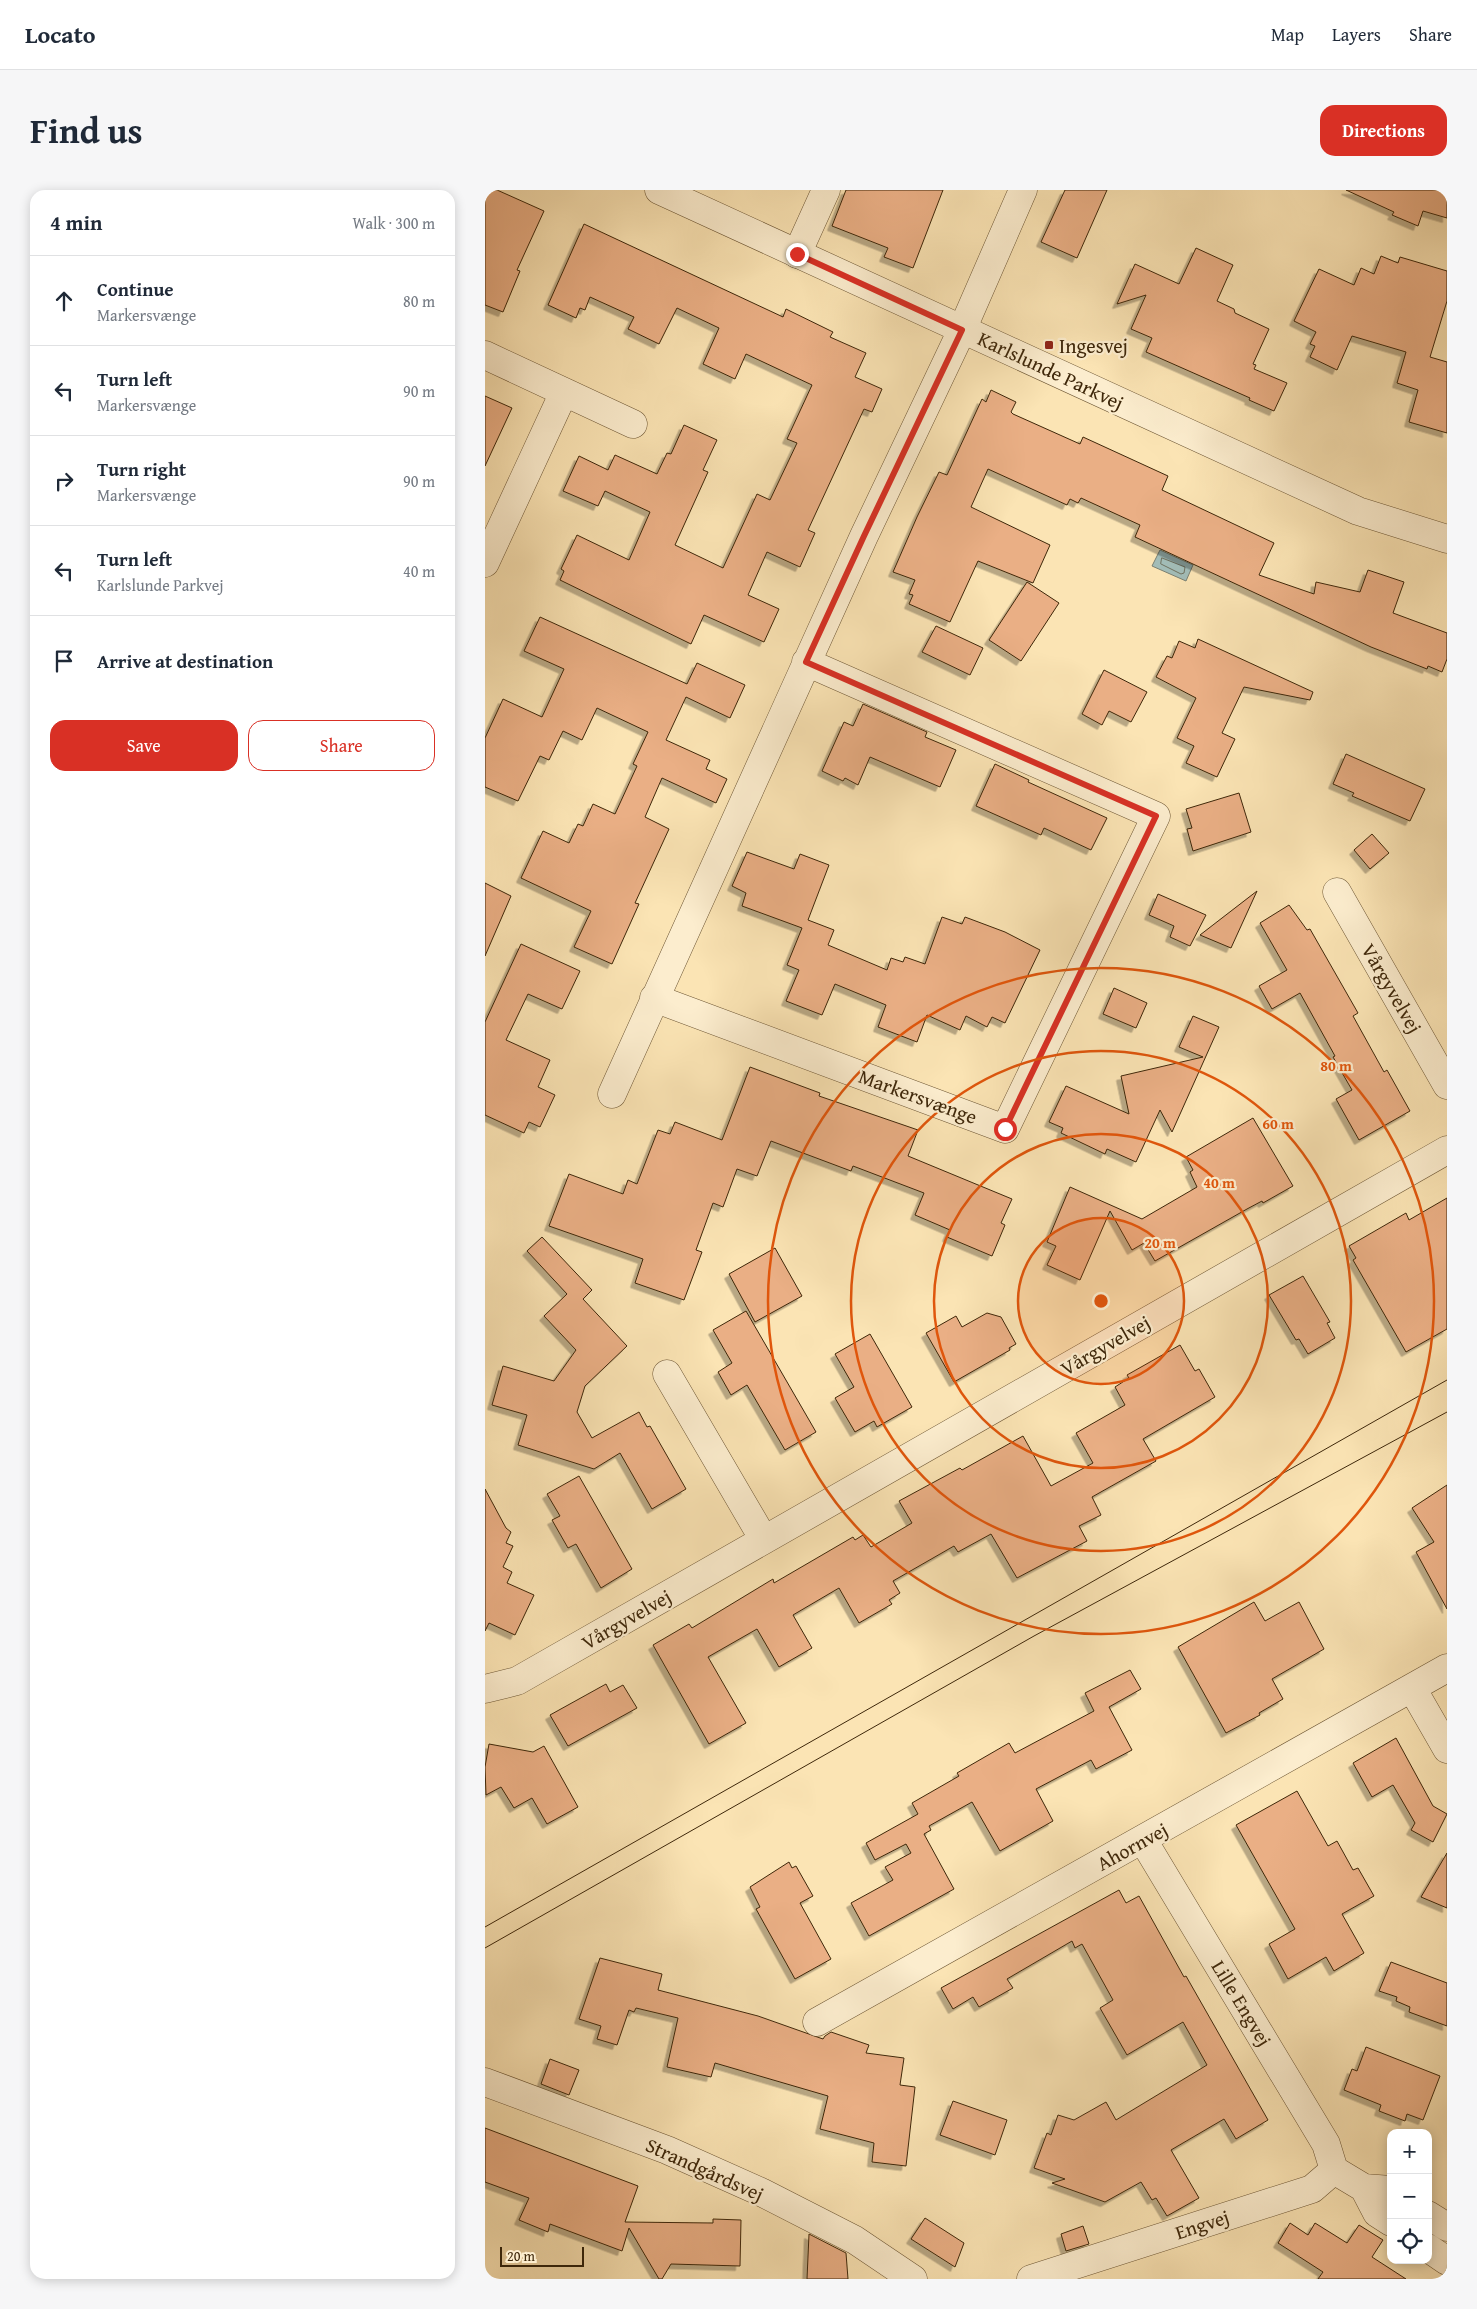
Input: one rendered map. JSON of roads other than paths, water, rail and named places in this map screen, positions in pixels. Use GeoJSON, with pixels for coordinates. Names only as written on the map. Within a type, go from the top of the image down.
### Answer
{"type":"FeatureCollection","features":[{"type":"Feature","properties":{"kind":"street","name":"Karlslunde Parkvej"},"geometry":{"type":"LineString","coordinates":[[659,190],[1358,511],[1447,539]]}},
{"type":"Feature","properties":{"kind":"street"},"geometry":{"type":"LineString","coordinates":[[797,254],[826,190]]}},
{"type":"Feature","properties":{"kind":"street"},"geometry":{"type":"LineString","coordinates":[[612,1094],[806,662],[962,330],[1023,190]]}},
{"type":"Feature","properties":{"kind":"street"},"geometry":{"type":"LineString","coordinates":[[485,355],[633,424]]}},
{"type":"Feature","properties":{"kind":"street"},"geometry":{"type":"LineString","coordinates":[[485,563],[564,392]]}},
{"type":"Feature","properties":{"kind":"street","name":"Markersvænge"},"geometry":{"type":"LineString","coordinates":[[654,998],[1005,1129],[1156,816],[806,662]]}},
{"type":"Feature","properties":{"kind":"street","name":"Vårgyvelvej"},"geometry":{"type":"LineString","coordinates":[[1337,892],[1447,1085]]}},
{"type":"Feature","properties":{"kind":"street","name":"Vårgyvelvej"},"geometry":{"type":"LineString","coordinates":[[485,1689],[517,1681],[1447,1150]]}},
{"type":"Feature","properties":{"kind":"street"},"geometry":{"type":"LineString","coordinates":[[667,1374],[763,1540]]}},
{"type":"Feature","properties":{"kind":"street","name":"Ahornvej"},"geometry":{"type":"LineString","coordinates":[[817,2022],[1447,1668]]}},
{"type":"Feature","properties":{"kind":"street"},"geometry":{"type":"LineString","coordinates":[[1412,1688],[1447,1749]]}},
{"type":"Feature","properties":{"kind":"street","name":"Lille Engvej"},"geometry":{"type":"LineString","coordinates":[[1143,1840],[1327,2144],[1334,2170]]}},
{"type":"Feature","properties":{"kind":"street","name":"Strandgårdsvej"},"geometry":{"type":"LineString","coordinates":[[485,2082],[667,2150],[761,2192],[855,2240],[913,2279]]}},
{"type":"Feature","properties":{"kind":"street"},"geometry":{"type":"LineString","coordinates":[[1334,2170],[1364,2188],[1387,2190]]}},
{"type":"Feature","properties":{"kind":"street","name":"Engvej"},"geometry":{"type":"LineString","coordinates":[[1031,2279],[1312,2189],[1334,2170]]}},
{"type":"Feature","properties":{"kind":"street"},"geometry":{"type":"LineString","coordinates":[[1364,2188],[1377,2213],[1387,2219]]}},
{"type":"Feature","properties":{"kind":"street"},"geometry":{"type":"LineString","coordinates":[[1432,2218],[1447,2227]]}},
{"type":"Feature","properties":{"kind":"street"},"geometry":{"type":"LineString","coordinates":[[1432,2251],[1447,2260]]}},
{"type":"Feature","properties":{"kind":"water"},"geometry":{"type":"Polygon","coordinates":[[[1160,550],[1193,565],[1186,581],[1152,566],[1160,550]]]}},
{"type":"Feature","properties":{"kind":"tram line"},"geometry":{"type":"LineString","coordinates":[[485,1927],[1447,1380]]}},
{"type":"Feature","properties":{"kind":"tram line"},"geometry":{"type":"LineString","coordinates":[[485,1948],[1034,1636],[1447,1412]]}},
{"type":"Feature","properties":{"kind":"place","name":"Ingesvej"},"geometry":{"type":"Point","coordinates":[1049,345]}}]}
